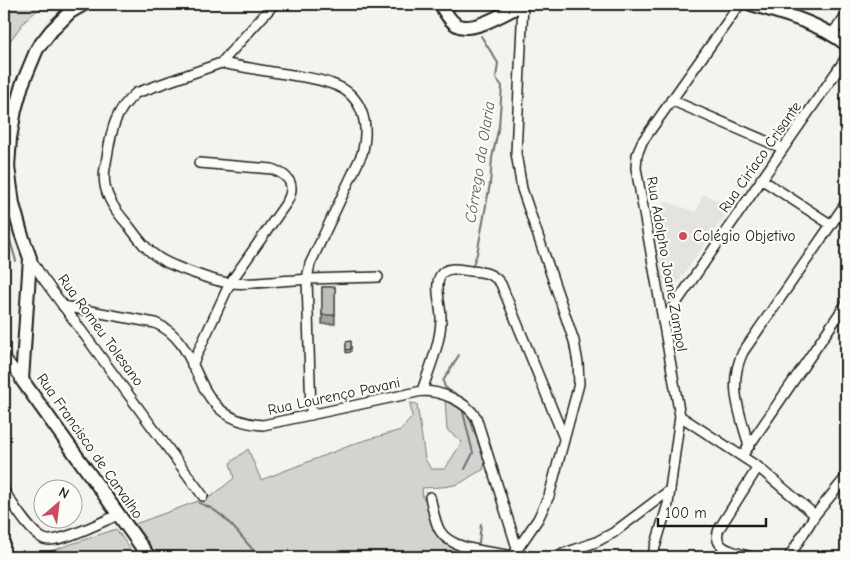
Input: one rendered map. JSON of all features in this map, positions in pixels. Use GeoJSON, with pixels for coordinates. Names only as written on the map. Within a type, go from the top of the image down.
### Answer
{"type":"FeatureCollection","features":[{"type":"Feature","properties":{"kind":"street","name":"Rua Romeu Tolesano"},"geometry":{"type":"LineString","coordinates":[[84,4],[70,12],[37,49],[15,110],[6,170],[20,233],[30,258],[63,306],[203,496]]}},
{"type":"Feature","properties":{"kind":"street"},"geometry":{"type":"LineString","coordinates":[[274,4],[221,63],[136,93],[125,102],[118,113],[114,125],[104,175],[105,189],[110,202],[148,250],[174,265],[230,283],[378,277]]}},
{"type":"Feature","properties":{"kind":"street"},"geometry":{"type":"LineString","coordinates":[[440,4],[455,24],[466,28],[478,26],[523,4],[516,153],[522,189],[574,341],[578,363],[579,384],[544,508],[514,554]]}},
{"type":"Feature","properties":{"kind":"street","name":"Rua Adolpho Joane Zampol"},"geometry":{"type":"LineString","coordinates":[[652,557],[664,520],[670,490],[680,416],[636,168],[636,155],[642,142],[740,4]]}},
{"type":"Feature","properties":{"kind":"street"},"geometry":{"type":"LineString","coordinates":[[751,4],[784,9],[832,33],[846,44]]}},
{"type":"Feature","properties":{"kind":"street"},"geometry":{"type":"LineString","coordinates":[[832,33],[846,16]]}},
{"type":"Feature","properties":{"kind":"street","name":"Rua Ciríaco Crisante"},"geometry":{"type":"LineString","coordinates":[[663,322],[846,58]]}},
{"type":"Feature","properties":{"kind":"street"},"geometry":{"type":"LineString","coordinates":[[221,63],[316,79],[334,84],[349,94],[360,107],[365,122],[366,139],[362,154],[310,264],[308,279],[311,415]]}},
{"type":"Feature","properties":{"kind":"street"},"geometry":{"type":"LineString","coordinates":[[671,100],[782,148]]}},
{"type":"Feature","properties":{"kind":"street"},"geometry":{"type":"LineString","coordinates":[[192,365],[230,283],[292,193],[292,185],[287,177],[272,169],[199,164]]}},
{"type":"Feature","properties":{"kind":"street"},"geometry":{"type":"LineString","coordinates":[[761,179],[830,224]]}},
{"type":"Feature","properties":{"kind":"street"},"geometry":{"type":"LineString","coordinates":[[749,446],[736,402],[734,381],[737,366],[743,352],[846,203]]}},
{"type":"Feature","properties":{"kind":"street","name":"Rua Francisco de Carvalho"},"geometry":{"type":"LineString","coordinates":[[30,258],[22,380],[149,557]]}},
{"type":"Feature","properties":{"kind":"street"},"geometry":{"type":"LineString","coordinates":[[514,554],[476,417],[468,408],[443,394],[422,391],[442,320],[438,283],[444,271],[450,269],[486,272],[497,278],[564,439]]}},
{"type":"Feature","properties":{"kind":"street"},"geometry":{"type":"LineString","coordinates":[[742,456],[846,304]]}},
{"type":"Feature","properties":{"kind":"street","name":"Rua Lourenço Pavani"},"geometry":{"type":"LineString","coordinates":[[63,306],[155,323],[165,327],[181,343],[214,404],[234,420],[249,424],[263,425],[422,391]]}},
{"type":"Feature","properties":{"kind":"street"},"geometry":{"type":"LineString","coordinates":[[4,356],[22,380]]}},
{"type":"Feature","properties":{"kind":"street"},"geometry":{"type":"LineString","coordinates":[[680,416],[758,467],[815,514]]}},
{"type":"Feature","properties":{"kind":"street"},"geometry":{"type":"LineString","coordinates":[[751,557],[723,547],[716,538],[719,529],[758,467]]}},
{"type":"Feature","properties":{"kind":"street"},"geometry":{"type":"LineString","coordinates":[[790,557],[815,514],[846,477]]}},
{"type":"Feature","properties":{"kind":"street"},"geometry":{"type":"LineString","coordinates":[[554,557],[580,548],[612,533],[670,490]]}},
{"type":"Feature","properties":{"kind":"street"},"geometry":{"type":"LineString","coordinates":[[4,491],[34,532],[46,540],[59,539],[118,515]]}},
{"type":"Feature","properties":{"kind":"street"},"geometry":{"type":"LineString","coordinates":[[430,497],[440,532],[446,538],[464,547],[493,554],[514,554]]}},
{"type":"Feature","properties":{"kind":"shaded area"},"geometry":{"type":"Polygon","coordinates":[[[4,4],[44,4],[24,22],[4,49],[4,4]]]}},
{"type":"Feature","properties":{"kind":"shaded area","name":"Colégio Objetivo"},"geometry":{"type":"Polygon","coordinates":[[[703,194],[732,206],[670,294],[665,293],[653,225],[658,226],[665,201],[696,212],[703,194]]]}},
{"type":"Feature","properties":{"kind":"shaded area"},"geometry":{"type":"Polygon","coordinates":[[[445,400],[466,410],[485,462],[483,470],[458,484],[422,488],[423,498],[429,502],[438,535],[486,553],[476,557],[158,557],[135,524],[212,496],[234,478],[230,463],[248,449],[261,480],[359,442],[401,430],[412,417],[410,403],[417,404],[425,459],[431,469],[445,469],[462,442],[447,430],[445,400]]]}},
{"type":"Feature","properties":{"kind":"shaded area"},"geometry":{"type":"Polygon","coordinates":[[[116,529],[136,557],[33,557],[116,529]]]}},
{"type":"Feature","properties":{"kind":"building"},"geometry":{"type":"Polygon","coordinates":[[[322,287],[335,287],[335,315],[322,315],[322,287]]]}},
{"type":"Feature","properties":{"kind":"building"},"geometry":{"type":"Polygon","coordinates":[[[351,341],[351,349],[346,350],[346,342],[351,341]]]}},
{"type":"Feature","properties":{"kind":"waterway","name":"Córrego da Olaria"},"geometry":{"type":"LineString","coordinates":[[472,267],[477,254],[490,184],[492,158],[499,126],[502,86],[496,78],[498,63],[481,36]]}},
{"type":"Feature","properties":{"kind":"waterway"},"geometry":{"type":"LineString","coordinates":[[4,220],[16,261]]}},
{"type":"Feature","properties":{"kind":"waterway","name":"Córrego da Olaria"},"geometry":{"type":"LineString","coordinates":[[455,395],[445,387],[443,381],[459,355]]}},
{"type":"Feature","properties":{"kind":"waterway","name":"Córrego da Olaria"},"geometry":{"type":"LineString","coordinates":[[462,408],[473,453],[465,469]]}},
{"type":"Feature","properties":{"kind":"waterway"},"geometry":{"type":"LineString","coordinates":[[199,503],[209,507],[225,519],[260,557]]}},
{"type":"Feature","properties":{"kind":"waterway","name":"Córrego da Olaria"},"geometry":{"type":"LineString","coordinates":[[479,543],[481,524]]}},
{"type":"Feature","properties":{"kind":"place","name":"Colégio Objetivo"},"geometry":{"type":"Point","coordinates":[683,236]}}]}
